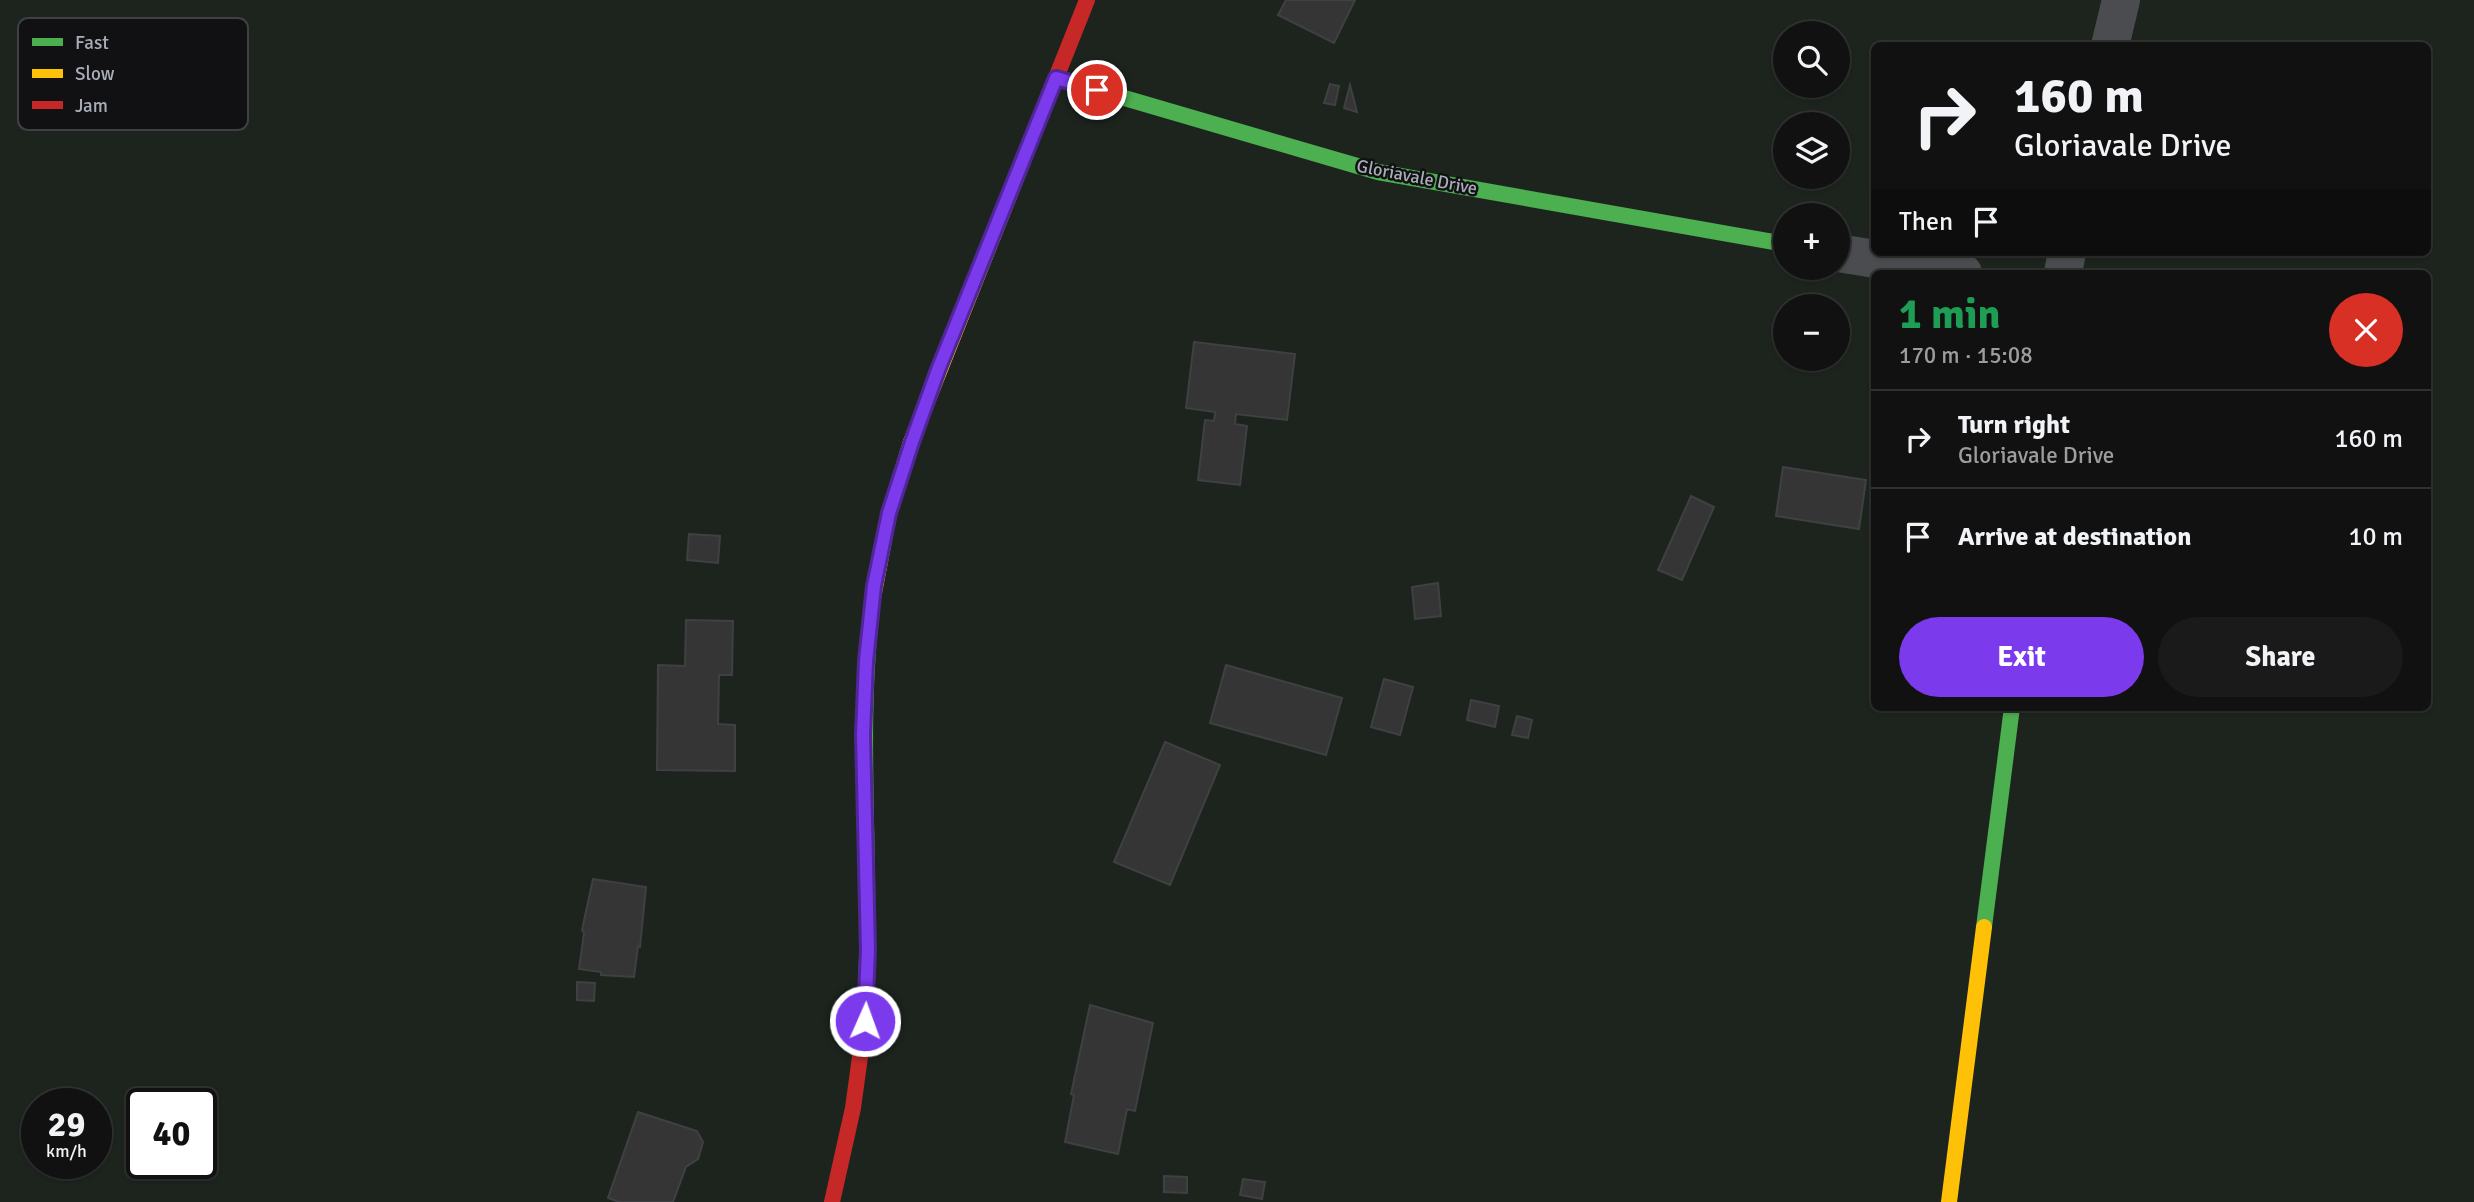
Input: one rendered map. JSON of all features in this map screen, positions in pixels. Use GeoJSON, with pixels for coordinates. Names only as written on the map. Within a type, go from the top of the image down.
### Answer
{"type":"FeatureCollection","features":[{"type":"Feature","properties":{"kind":"street"},"geometry":{"type":"LineString","coordinates":[[832,1202],[857,1092],[865,1021],[868,950],[863,735],[866,661],[874,586],[889,513],[938,370],[1087,0]]}},
{"type":"Feature","properties":{"kind":"street"},"geometry":{"type":"LineString","coordinates":[[2111,42],[2121,0]]}},
{"type":"Feature","properties":{"kind":"street","name":"Gloriavale Drive"},"geometry":{"type":"LineString","coordinates":[[1056,78],[1378,172],[1773,242]]}},
{"type":"Feature","properties":{"kind":"street"},"geometry":{"type":"LineString","coordinates":[[1850,255],[1931,270]]}},
{"type":"Feature","properties":{"kind":"street"},"geometry":{"type":"LineString","coordinates":[[1949,1202],[2011,711]]}},
{"type":"Feature","properties":{"kind":"shaded area"},"geometry":{"type":"Polygon","coordinates":[[[0,0],[2474,0],[2474,1202],[0,1202],[0,0]]]}},
{"type":"Feature","properties":{"kind":"building"},"geometry":{"type":"Polygon","coordinates":[[[1286,0],[1355,0],[1334,43],[1278,15],[1286,0]]]}},
{"type":"Feature","properties":{"kind":"building"},"geometry":{"type":"Polygon","coordinates":[[[1330,84],[1339,86],[1335,105],[1324,103],[1330,84]]]}},
{"type":"Feature","properties":{"kind":"building"},"geometry":{"type":"Polygon","coordinates":[[[1350,85],[1357,112],[1344,108],[1350,85]]]}},
{"type":"Feature","properties":{"kind":"building"},"geometry":{"type":"Polygon","coordinates":[[[1194,342],[1295,354],[1287,420],[1236,414],[1235,424],[1247,426],[1240,485],[1198,480],[1205,420],[1214,421],[1215,412],[1186,408],[1194,342]]]}},
{"type":"Feature","properties":{"kind":"building"},"geometry":{"type":"Polygon","coordinates":[[[1783,467],[1866,480],[1859,529],[1776,516],[1783,467]]]}},
{"type":"Feature","properties":{"kind":"building"},"geometry":{"type":"Polygon","coordinates":[[[1691,496],[1714,507],[1682,580],[1658,570],[1691,496]]]}},
{"type":"Feature","properties":{"kind":"building"},"geometry":{"type":"Polygon","coordinates":[[[689,534],[720,536],[718,563],[687,560],[689,534]]]}},
{"type":"Feature","properties":{"kind":"building"},"geometry":{"type":"Polygon","coordinates":[[[1438,583],[1441,616],[1415,619],[1412,587],[1438,583]]]}},
{"type":"Feature","properties":{"kind":"building"},"geometry":{"type":"Polygon","coordinates":[[[686,620],[733,621],[732,675],[719,675],[718,724],[735,725],[735,771],[657,770],[658,665],[685,666],[686,620]]]}},
{"type":"Feature","properties":{"kind":"building"},"geometry":{"type":"Polygon","coordinates":[[[1226,665],[1342,698],[1326,755],[1210,723],[1226,665]]]}},
{"type":"Feature","properties":{"kind":"building"},"geometry":{"type":"Polygon","coordinates":[[[1384,679],[1413,687],[1400,735],[1371,727],[1384,679]]]}},
{"type":"Feature","properties":{"kind":"building"},"geometry":{"type":"Polygon","coordinates":[[[1471,700],[1499,706],[1495,727],[1467,720],[1471,700]]]}},
{"type":"Feature","properties":{"kind":"building"},"geometry":{"type":"Polygon","coordinates":[[[1517,716],[1532,720],[1528,738],[1512,735],[1517,716]]]}},
{"type":"Feature","properties":{"kind":"building"},"geometry":{"type":"Polygon","coordinates":[[[1165,742],[1220,765],[1170,885],[1114,862],[1165,742]]]}},
{"type":"Feature","properties":{"kind":"building"},"geometry":{"type":"Polygon","coordinates":[[[593,879],[646,887],[634,977],[601,975],[601,972],[579,969],[584,933],[582,930],[593,879]]]}},
{"type":"Feature","properties":{"kind":"building"},"geometry":{"type":"Polygon","coordinates":[[[577,982],[595,983],[594,1001],[577,1000],[577,982]]]}},
{"type":"Feature","properties":{"kind":"building"},"geometry":{"type":"Polygon","coordinates":[[[1090,1005],[1153,1023],[1135,1111],[1127,1109],[1118,1154],[1065,1142],[1074,1095],[1071,1094],[1090,1005]]]}},
{"type":"Feature","properties":{"kind":"building"},"geometry":{"type":"Polygon","coordinates":[[[638,1112],[697,1131],[703,1142],[698,1159],[686,1167],[673,1202],[619,1202],[608,1198],[638,1112]]]}},
{"type":"Feature","properties":{"kind":"building"},"geometry":{"type":"Polygon","coordinates":[[[1164,1176],[1187,1177],[1187,1193],[1164,1192],[1164,1176]]]}},
{"type":"Feature","properties":{"kind":"building"},"geometry":{"type":"Polygon","coordinates":[[[1243,1179],[1265,1182],[1262,1199],[1240,1195],[1243,1179]]]}},
{"type":"Feature","properties":{"kind":"traffic: fast"},"geometry":{"type":"LineString","coordinates":[[1056,78],[1378,172],[1773,242]]}},
{"type":"Feature","properties":{"kind":"traffic: fast"},"geometry":{"type":"LineString","coordinates":[[862,1042],[867,931],[865,709],[873,598]]}},
{"type":"Feature","properties":{"kind":"traffic: fast"},"geometry":{"type":"LineString","coordinates":[[1984,927],[2011,711]]}},
{"type":"Feature","properties":{"kind":"traffic: slow"},"geometry":{"type":"LineString","coordinates":[[873,598],[889,514],[911,442],[1023,161]]}},
{"type":"Feature","properties":{"kind":"traffic: slow"},"geometry":{"type":"LineString","coordinates":[[1949,1202],[1984,927]]}},
{"type":"Feature","properties":{"kind":"traffic: jam"},"geometry":{"type":"LineString","coordinates":[[1023,161],[1087,0]]}},
{"type":"Feature","properties":{"kind":"traffic: jam"},"geometry":{"type":"LineString","coordinates":[[832,1202],[853,1108],[862,1042]]}},
{"type":"Feature","properties":{"kind":"route"},"geometry":{"type":"LineString","coordinates":[[865,1021],[868,950],[863,735],[866,661],[874,586],[889,513],[938,370],[1056,78],[1097,90]]}}]}
